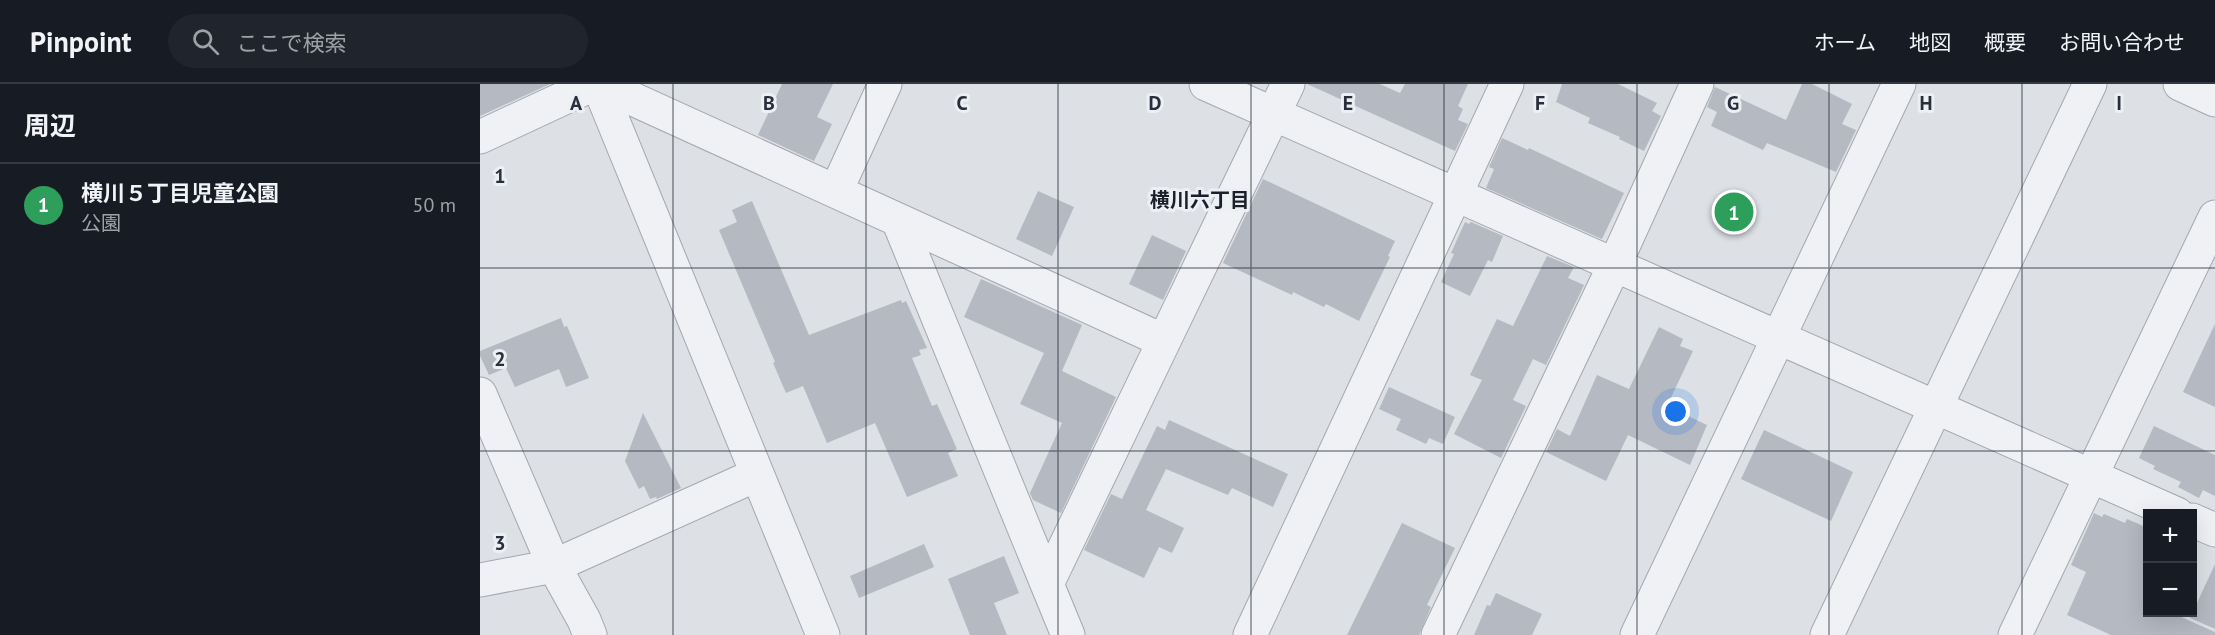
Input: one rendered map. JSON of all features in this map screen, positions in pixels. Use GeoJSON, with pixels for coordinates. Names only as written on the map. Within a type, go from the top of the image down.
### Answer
{"type":"FeatureCollection","features":[{"type":"Feature","properties":{"kind":"street"},"geometry":{"type":"LineString","coordinates":[[480,137],[597,84],[1164,341]]}},
{"type":"Feature","properties":{"kind":"street"},"geometry":{"type":"LineString","coordinates":[[597,84],[823,635]]}},
{"type":"Feature","properties":{"kind":"street"},"geometry":{"type":"LineString","coordinates":[[836,191],[885,84]]}},
{"type":"Feature","properties":{"kind":"street"},"geometry":{"type":"LineString","coordinates":[[1206,84],[2168,509]]}},
{"type":"Feature","properties":{"kind":"street"},"geometry":{"type":"LineString","coordinates":[[1047,584],[1288,84]]}},
{"type":"Feature","properties":{"kind":"street"},"geometry":{"type":"LineString","coordinates":[[1250,635],[1507,84]]}},
{"type":"Feature","properties":{"kind":"street"},"geometry":{"type":"LineString","coordinates":[[1438,635],[1615,264],[1697,84]]}},
{"type":"Feature","properties":{"kind":"street"},"geometry":{"type":"LineString","coordinates":[[1637,635],[1899,84]]}},
{"type":"Feature","properties":{"kind":"street"},"geometry":{"type":"LineString","coordinates":[[1827,635],[2090,84]]}},
{"type":"Feature","properties":{"kind":"street"},"geometry":{"type":"LineString","coordinates":[[2180,84],[2215,100]]}},
{"type":"Feature","properties":{"kind":"street"},"geometry":{"type":"LineString","coordinates":[[2015,635],[2215,217]]}},
{"type":"Feature","properties":{"kind":"street"},"geometry":{"type":"LineString","coordinates":[[898,220],[1068,635]]}},
{"type":"Feature","properties":{"kind":"street"},"geometry":{"type":"LineString","coordinates":[[480,394],[491,446],[590,635]]}},
{"type":"Feature","properties":{"kind":"street"},"geometry":{"type":"LineString","coordinates":[[480,580],[554,566],[756,475]]}},
{"type":"Feature","properties":{"kind":"street"},"geometry":{"type":"LineString","coordinates":[[2197,522],[2215,530]]}},
{"type":"Feature","properties":{"kind":"building"},"geometry":{"type":"Polygon","coordinates":[[[480,84],[550,84],[480,116],[480,84]]]}},
{"type":"Feature","properties":{"kind":"building"},"geometry":{"type":"Polygon","coordinates":[[[782,84],[833,84],[817,117],[832,124],[814,161],[758,135],[782,84]]]}},
{"type":"Feature","properties":{"kind":"building"},"geometry":{"type":"Polygon","coordinates":[[[1307,84],[1380,84],[1400,93],[1405,84],[1468,84],[1458,106],[1463,109],[1458,120],[1468,124],[1455,151],[1307,84]]]}},
{"type":"Feature","properties":{"kind":"building"},"geometry":{"type":"Polygon","coordinates":[[[1562,84],[1618,84],[1657,103],[1652,111],[1661,116],[1644,151],[1588,123],[1590,118],[1556,102],[1562,84]]]}},
{"type":"Feature","properties":{"kind":"building"},"geometry":{"type":"Polygon","coordinates":[[[1802,84],[1812,84],[1852,104],[1842,124],[1856,130],[1836,172],[1767,143],[1763,150],[1711,126],[1717,112],[1707,107],[1715,87],[1786,120],[1802,84]]]}},
{"type":"Feature","properties":{"kind":"building"},"geometry":{"type":"Polygon","coordinates":[[[1502,138],[1528,150],[1529,148],[1624,193],[1602,239],[1486,188],[1494,169],[1489,167],[1502,138]]]}},
{"type":"Feature","properties":{"kind":"building"},"geometry":{"type":"Polygon","coordinates":[[[1263,179],[1395,241],[1388,256],[1390,257],[1359,321],[1326,304],[1324,307],[1293,292],[1292,295],[1223,263],[1263,179]]]}},
{"type":"Feature","properties":{"kind":"building"},"geometry":{"type":"Polygon","coordinates":[[[1038,191],[1074,207],[1052,256],[1016,239],[1038,191]]]}},
{"type":"Feature","properties":{"kind":"building"},"geometry":{"type":"Polygon","coordinates":[[[752,201],[809,335],[901,300],[902,303],[906,301],[927,348],[919,350],[921,355],[912,358],[932,406],[937,404],[957,449],[948,453],[958,476],[907,497],[875,423],[827,443],[803,386],[786,393],[719,230],[737,222],[732,210],[752,201]]]}},
{"type":"Feature","properties":{"kind":"building"},"geometry":{"type":"Polygon","coordinates":[[[1465,222],[1469,224],[1471,222],[1503,236],[1492,262],[1488,260],[1470,296],[1441,282],[1465,222]]]}},
{"type":"Feature","properties":{"kind":"building"},"geometry":{"type":"Polygon","coordinates":[[[1152,235],[1186,251],[1163,300],[1129,284],[1152,235]]]}},
{"type":"Feature","properties":{"kind":"building"},"geometry":{"type":"Polygon","coordinates":[[[1547,256],[1574,267],[1568,278],[1584,285],[1546,365],[1533,359],[1513,400],[1526,406],[1501,458],[1454,434],[1482,380],[1470,375],[1497,319],[1513,326],[1547,256]]]}},
{"type":"Feature","properties":{"kind":"building"},"geometry":{"type":"Polygon","coordinates":[[[981,279],[1082,325],[1062,371],[1116,397],[1061,513],[1033,500],[1030,493],[1062,423],[1020,404],[1044,353],[964,317],[981,279]]]}},
{"type":"Feature","properties":{"kind":"building"},"geometry":{"type":"Polygon","coordinates":[[[561,318],[564,327],[567,326],[589,378],[566,387],[559,369],[515,387],[506,368],[489,375],[480,351],[561,318]]]}},
{"type":"Feature","properties":{"kind":"building"},"geometry":{"type":"Polygon","coordinates":[[[2215,324],[2215,407],[2183,392],[2215,324]]]}},
{"type":"Feature","properties":{"kind":"building"},"geometry":{"type":"Polygon","coordinates":[[[1659,327],[1683,339],[1680,346],[1693,351],[1667,406],[1707,425],[1690,465],[1628,435],[1606,481],[1546,452],[1557,429],[1570,436],[1597,375],[1629,389],[1659,327]]]}},
{"type":"Feature","properties":{"kind":"building"},"geometry":{"type":"Polygon","coordinates":[[[1389,387],[1455,417],[1443,444],[1429,438],[1426,444],[1396,430],[1401,419],[1379,409],[1389,387]]]}},
{"type":"Feature","properties":{"kind":"building"},"geometry":{"type":"Polygon","coordinates":[[[643,413],[681,488],[657,499],[656,497],[650,499],[644,486],[639,489],[625,461],[643,413]]]}},
{"type":"Feature","properties":{"kind":"building"},"geometry":{"type":"Polygon","coordinates":[[[1169,420],[1288,474],[1273,507],[1232,488],[1228,495],[1166,469],[1146,510],[1184,528],[1172,553],[1159,547],[1144,578],[1084,550],[1111,494],[1122,499],[1157,426],[1165,430],[1169,420]]]}},
{"type":"Feature","properties":{"kind":"building"},"geometry":{"type":"Polygon","coordinates":[[[2154,426],[2215,455],[2215,496],[2203,490],[2199,498],[2178,487],[2181,482],[2153,469],[2155,466],[2139,458],[2154,426]]]}},
{"type":"Feature","properties":{"kind":"building"},"geometry":{"type":"Polygon","coordinates":[[[1764,430],[1853,472],[1831,521],[1741,479],[1764,430]]]}},
{"type":"Feature","properties":{"kind":"building"},"geometry":{"type":"Polygon","coordinates":[[[2094,513],[2102,517],[2104,514],[2125,523],[2127,519],[2143,526],[2143,617],[2181,617],[2215,632],[2215,635],[2111,635],[2067,615],[2086,572],[2071,565],[2094,513]]]}},
{"type":"Feature","properties":{"kind":"building"},"geometry":{"type":"Polygon","coordinates":[[[1402,523],[1455,548],[1427,605],[1431,607],[1419,635],[1347,635],[1402,523]]]}},
{"type":"Feature","properties":{"kind":"building"},"geometry":{"type":"Polygon","coordinates":[[[924,544],[934,567],[859,598],[850,576],[924,544]]]}},
{"type":"Feature","properties":{"kind":"building"},"geometry":{"type":"Polygon","coordinates":[[[1004,556],[1019,593],[994,603],[1007,635],[970,635],[948,579],[1004,556]]]}},
{"type":"Feature","properties":{"kind":"building"},"geometry":{"type":"Polygon","coordinates":[[[2215,564],[2215,629],[2190,618],[2197,617],[2197,603],[2215,564]]]}},
{"type":"Feature","properties":{"kind":"building"},"geometry":{"type":"Polygon","coordinates":[[[1496,593],[1542,614],[1532,635],[1474,635],[1487,605],[1490,606],[1496,593]]]}},
{"type":"Feature","properties":{"kind":"place","name":"横川５丁目児童公園"},"geometry":{"type":"Point","coordinates":[1734,212]}},
{"type":"Feature","properties":{"kind":"district","name":"横川六丁目"},"geometry":{"type":"Point","coordinates":[1200,200]}}]}
